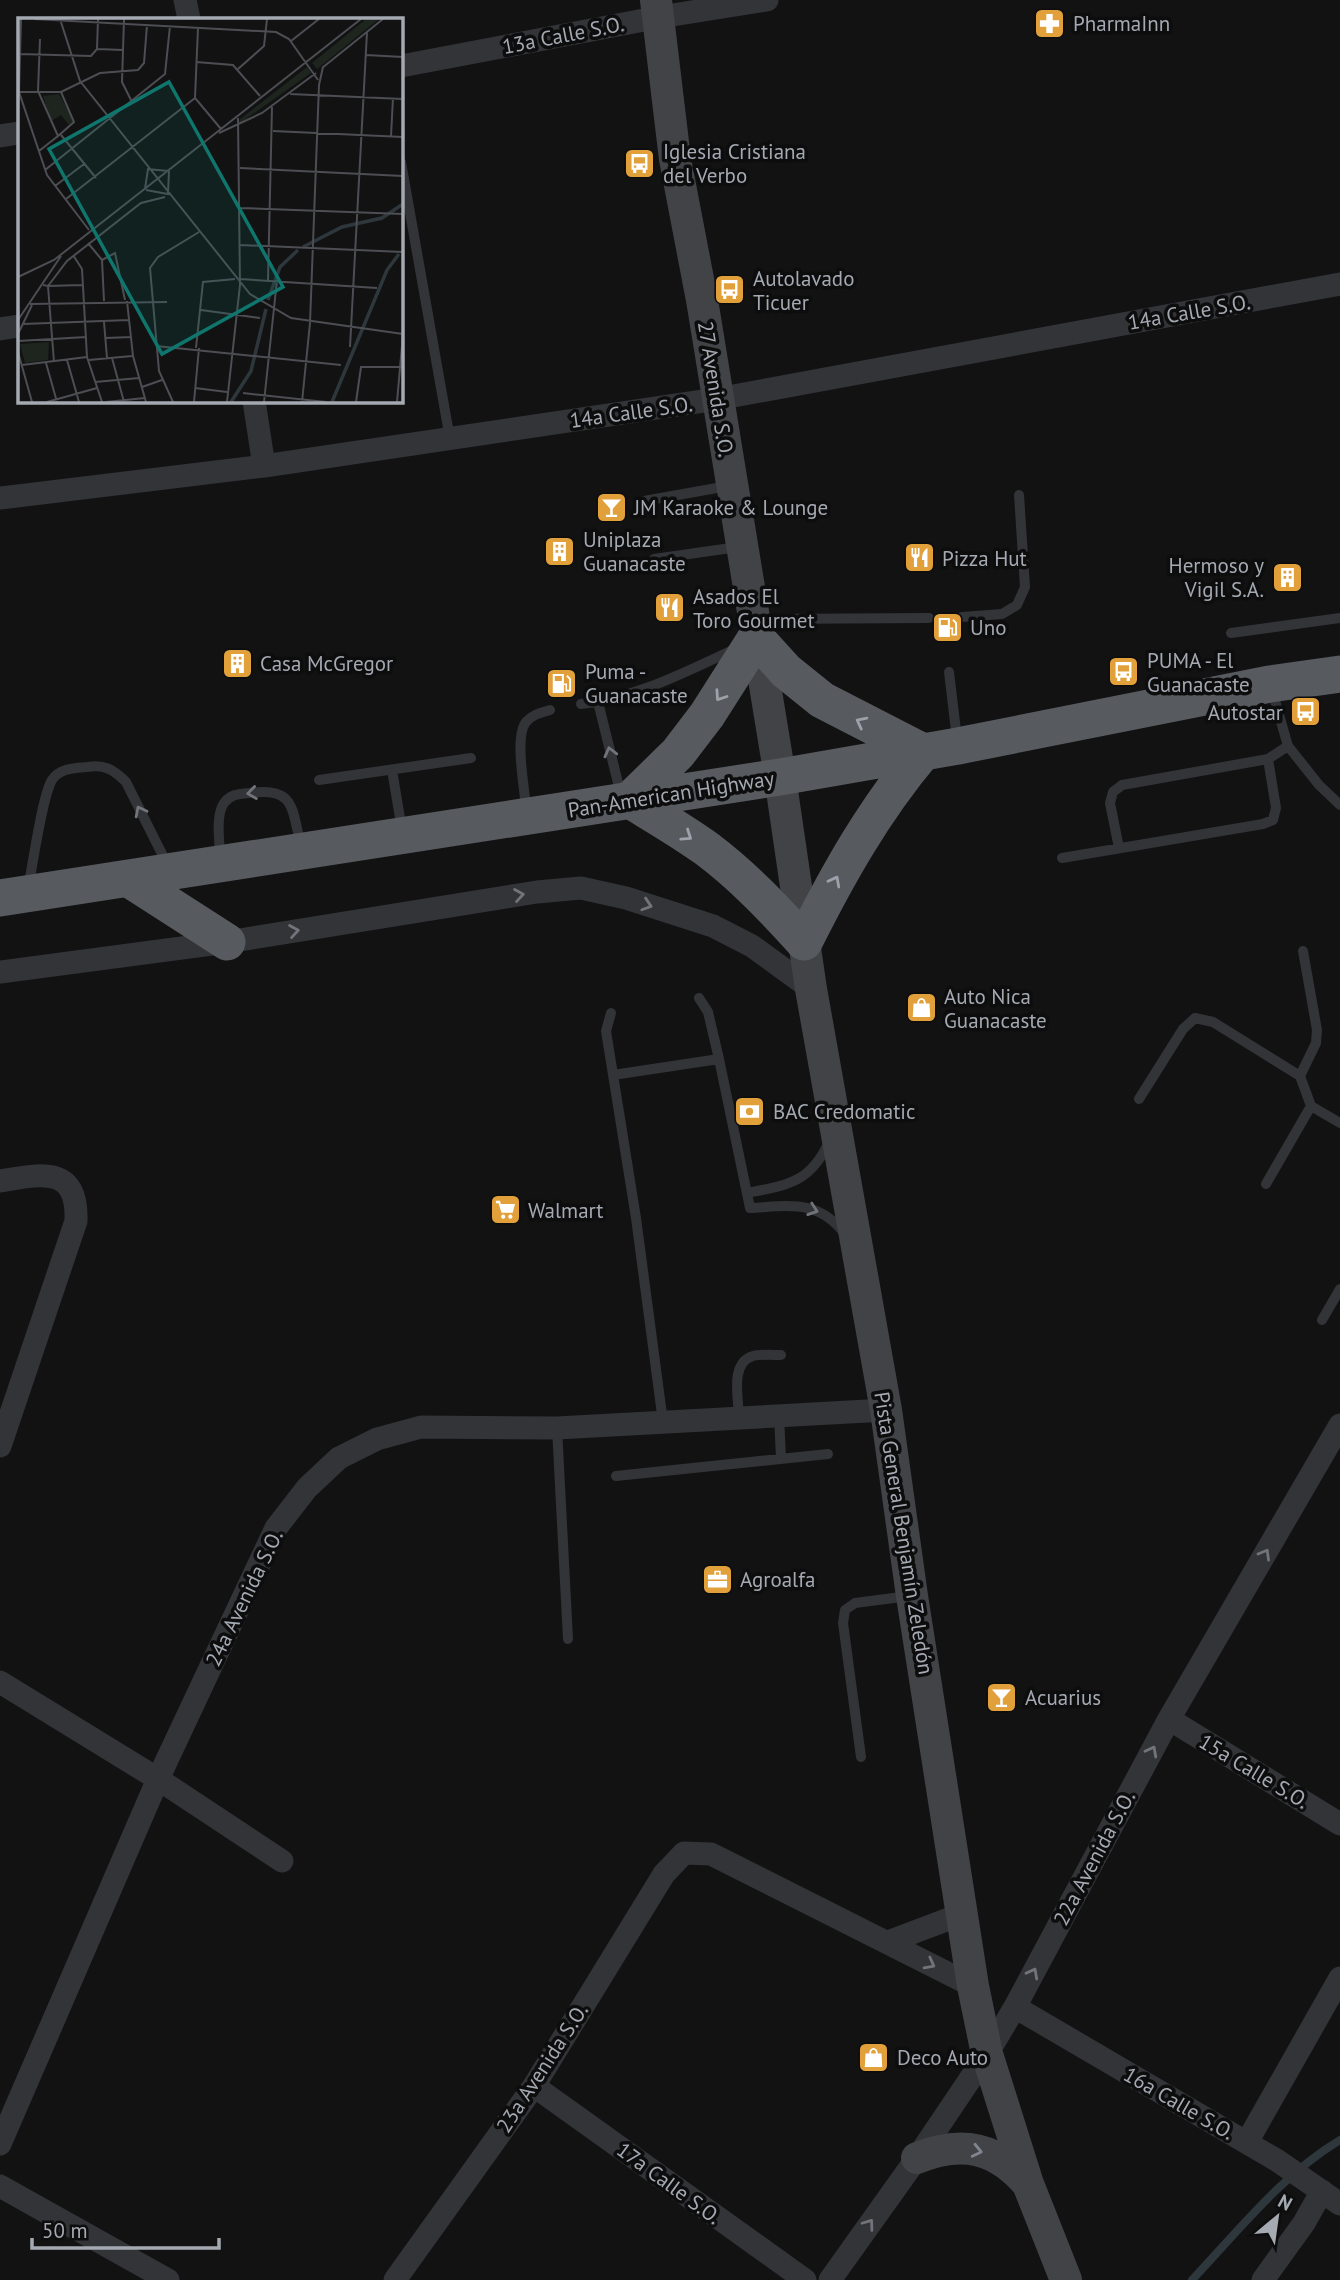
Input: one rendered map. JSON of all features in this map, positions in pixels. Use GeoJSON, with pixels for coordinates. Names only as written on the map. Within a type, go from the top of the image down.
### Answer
{"type":"FeatureCollection","features":[{"type":"Feature","properties":{"kind":"highway"},"geometry":{"type":"LineString","coordinates":[[754,629],[786,671],[822,701],[923,752],[885,800],[845,863],[804,942],[773,908],[726,864],[687,836],[626,801],[678,753],[707,715],[754,629]]}},
{"type":"Feature","properties":{"kind":"highway","name":"Pan-American Highway"},"geometry":{"type":"LineString","coordinates":[[13,896],[780,777],[958,746],[1270,684],[1340,674]]}},
{"type":"Feature","properties":{"kind":"highway"},"geometry":{"type":"LineString","coordinates":[[129,878],[227,942]]}},
{"type":"Feature","properties":{"kind":"main road","name":"27 Avenida S.O."},"geometry":{"type":"LineString","coordinates":[[658,8],[675,159],[718,399],[780,777]]}},
{"type":"Feature","properties":{"kind":"main road","name":"Pista General Benjamín Zeledón"},"geometry":{"type":"LineString","coordinates":[[780,777],[811,989],[886,1410],[973,1986],[987,2054],[1028,2184],[1066,2280]]}},
{"type":"Feature","properties":{"kind":"main road"},"geometry":{"type":"LineString","coordinates":[[917,2158],[949,2148],[978,2150],[1004,2161],[1028,2184]]}},
{"type":"Feature","properties":{"kind":"street"},"geometry":{"type":"LineString","coordinates":[[185,0],[189,18]]}},
{"type":"Feature","properties":{"kind":"street","name":"13a Calle S.O."},"geometry":{"type":"LineString","coordinates":[[402,66],[658,8],[767,0]]}},
{"type":"Feature","properties":{"kind":"street"},"geometry":{"type":"LineString","coordinates":[[0,136],[18,133]]}},
{"type":"Feature","properties":{"kind":"street","name":"14a Calle S.O."},"geometry":{"type":"LineString","coordinates":[[0,498],[264,466],[718,399],[1340,284]]}},
{"type":"Feature","properties":{"kind":"street"},"geometry":{"type":"LineString","coordinates":[[0,329],[18,326]]}},
{"type":"Feature","properties":{"kind":"street"},"geometry":{"type":"LineString","coordinates":[[254,402],[264,466]]}},
{"type":"Feature","properties":{"kind":"street"},"geometry":{"type":"LineString","coordinates":[[0,972],[227,942],[537,892],[581,888],[626,898],[713,926],[752,946],[811,989]]}},
{"type":"Feature","properties":{"kind":"street"},"geometry":{"type":"LineString","coordinates":[[0,1181],[37,1174],[56,1177],[70,1186],[77,1201],[76,1220],[0,1446]]}},
{"type":"Feature","properties":{"kind":"street","name":"24a Avenida S.O."},"geometry":{"type":"LineString","coordinates":[[0,2144],[158,1779],[276,1528],[307,1488],[339,1458],[377,1439],[421,1427],[557,1428],[886,1410]]}},
{"type":"Feature","properties":{"kind":"street","name":"22a Avenida S.O."},"geometry":{"type":"LineString","coordinates":[[830,2280],[987,2054],[1015,2007],[1168,1719],[1340,1424]]}},
{"type":"Feature","properties":{"kind":"street"},"geometry":{"type":"LineString","coordinates":[[0,1682],[158,1779],[282,1861]]}},
{"type":"Feature","properties":{"kind":"street","name":"15a Calle S.O."},"geometry":{"type":"LineString","coordinates":[[1168,1719],[1340,1824]]}},
{"type":"Feature","properties":{"kind":"street","name":"23a Avenida S.O."},"geometry":{"type":"LineString","coordinates":[[395,2280],[534,2086],[664,1874],[684,1853],[711,1854],[888,1942]]}},
{"type":"Feature","properties":{"kind":"street"},"geometry":{"type":"LineString","coordinates":[[888,1942],[962,1914]]}},
{"type":"Feature","properties":{"kind":"street"},"geometry":{"type":"LineString","coordinates":[[888,1942],[973,1986]]}},
{"type":"Feature","properties":{"kind":"street"},"geometry":{"type":"LineString","coordinates":[[1247,2142],[1340,1978]]}},
{"type":"Feature","properties":{"kind":"street","name":"16a Calle S.O."},"geometry":{"type":"LineString","coordinates":[[1015,2007],[1247,2142],[1322,2191]]}},
{"type":"Feature","properties":{"kind":"street","name":"17a Calle S.O."},"geometry":{"type":"LineString","coordinates":[[534,2086],[805,2280]]}},
{"type":"Feature","properties":{"kind":"street"},"geometry":{"type":"LineString","coordinates":[[0,2186],[168,2280]]}},
{"type":"Feature","properties":{"kind":"street"},"geometry":{"type":"LineString","coordinates":[[1263,2280],[1304,2224],[1322,2191]]}},
{"type":"Feature","properties":{"kind":"lane"},"geometry":{"type":"LineString","coordinates":[[402,168],[450,439]]}},
{"type":"Feature","properties":{"kind":"lane"},"geometry":{"type":"LineString","coordinates":[[644,501],[731,486]]}},
{"type":"Feature","properties":{"kind":"lane"},"geometry":{"type":"LineString","coordinates":[[962,617],[1002,614],[1017,605],[1025,587],[1019,495]]}},
{"type":"Feature","properties":{"kind":"lane"},"geometry":{"type":"LineString","coordinates":[[654,559],[741,546]]}},
{"type":"Feature","properties":{"kind":"lane"},"geometry":{"type":"LineString","coordinates":[[581,704],[598,702],[654,686],[754,629],[929,618]]}},
{"type":"Feature","properties":{"kind":"lane"},"geometry":{"type":"LineString","coordinates":[[1231,633],[1340,618]]}},
{"type":"Feature","properties":{"kind":"lane"},"geometry":{"type":"LineString","coordinates":[[949,672],[958,746]]}},
{"type":"Feature","properties":{"kind":"lane"},"geometry":{"type":"LineString","coordinates":[[1270,684],[1288,746],[1319,785],[1340,805]]}},
{"type":"Feature","properties":{"kind":"lane"},"geometry":{"type":"LineString","coordinates":[[598,702],[626,801]]}},
{"type":"Feature","properties":{"kind":"lane"},"geometry":{"type":"LineString","coordinates":[[527,817],[520,737],[525,724],[534,715],[550,710]]}},
{"type":"Feature","properties":{"kind":"lane"},"geometry":{"type":"LineString","coordinates":[[1119,848],[1110,803],[1113,792],[1122,785],[1268,759],[1288,746]]}},
{"type":"Feature","properties":{"kind":"lane"},"geometry":{"type":"LineString","coordinates":[[319,780],[471,758]]}},
{"type":"Feature","properties":{"kind":"lane"},"geometry":{"type":"LineString","coordinates":[[1062,858],[1263,824],[1273,820],[1276,808],[1268,759]]}},
{"type":"Feature","properties":{"kind":"lane"},"geometry":{"type":"LineString","coordinates":[[13,896],[53,779],[64,770],[100,765],[115,771],[126,782],[171,872]]}},
{"type":"Feature","properties":{"kind":"lane"},"geometry":{"type":"LineString","coordinates":[[392,769],[403,836]]}},
{"type":"Feature","properties":{"kind":"lane"},"geometry":{"type":"LineString","coordinates":[[220,864],[220,817],[223,804],[232,795],[270,790],[281,794],[290,804],[303,851]]}},
{"type":"Feature","properties":{"kind":"lane"},"geometry":{"type":"LineString","coordinates":[[1300,1076],[1316,1043],[1317,1030],[1304,951]]}},
{"type":"Feature","properties":{"kind":"lane"},"geometry":{"type":"LineString","coordinates":[[699,998],[708,1012],[750,1208],[795,1205],[810,1207],[827,1215],[859,1252]]}},
{"type":"Feature","properties":{"kind":"lane"},"geometry":{"type":"LineString","coordinates":[[611,1013],[606,1031],[634,1205],[663,1422]]}},
{"type":"Feature","properties":{"kind":"lane"},"geometry":{"type":"LineString","coordinates":[[1139,1099],[1183,1030],[1195,1018],[1213,1022],[1300,1076],[1311,1107],[1340,1123]]}},
{"type":"Feature","properties":{"kind":"lane"},"geometry":{"type":"LineString","coordinates":[[613,1075],[719,1059]]}},
{"type":"Feature","properties":{"kind":"lane"},"geometry":{"type":"LineString","coordinates":[[1266,1184],[1311,1107]]}},
{"type":"Feature","properties":{"kind":"lane"},"geometry":{"type":"LineString","coordinates":[[747,1193],[785,1185],[812,1171],[836,1127]]}},
{"type":"Feature","properties":{"kind":"lane"},"geometry":{"type":"LineString","coordinates":[[1322,1320],[1340,1289]]}},
{"type":"Feature","properties":{"kind":"lane"},"geometry":{"type":"LineString","coordinates":[[739,1418],[737,1374],[742,1362],[752,1357],[781,1355]]}},
{"type":"Feature","properties":{"kind":"lane"},"geometry":{"type":"LineString","coordinates":[[779,1415],[782,1459]]}},
{"type":"Feature","properties":{"kind":"lane"},"geometry":{"type":"LineString","coordinates":[[557,1428],[568,1639]]}},
{"type":"Feature","properties":{"kind":"lane"},"geometry":{"type":"LineString","coordinates":[[616,1476],[828,1454]]}},
{"type":"Feature","properties":{"kind":"lane"},"geometry":{"type":"LineString","coordinates":[[860,1757],[843,1623],[845,1610],[855,1603],[912,1596]]}},
{"type":"Feature","properties":{"kind":"waterway"},"geometry":{"type":"LineString","coordinates":[[1192,2280],[1280,2187],[1340,2140]]}},
{"type":"Feature","properties":{"kind":"place","name":"PharmaInn"},"geometry":{"type":"Point","coordinates":[1050,23]}},
{"type":"Feature","properties":{"kind":"place","name":"Iglesia Cristiana del Verbo"},"geometry":{"type":"Point","coordinates":[640,163]}},
{"type":"Feature","properties":{"kind":"place","name":"Autolavado Ticuer"},"geometry":{"type":"Point","coordinates":[730,290]}},
{"type":"Feature","properties":{"kind":"place","name":"JM Karaoke & Lounge"},"geometry":{"type":"Point","coordinates":[611,507]}},
{"type":"Feature","properties":{"kind":"place","name":"Uniplaza Guanacaste"},"geometry":{"type":"Point","coordinates":[560,551]}},
{"type":"Feature","properties":{"kind":"place","name":"Pizza Hut"},"geometry":{"type":"Point","coordinates":[919,558]}},
{"type":"Feature","properties":{"kind":"place","name":"Hermoso y Vigil S.A."},"geometry":{"type":"Point","coordinates":[1287,577]}},
{"type":"Feature","properties":{"kind":"place","name":"Asados El Toro Gourmet"},"geometry":{"type":"Point","coordinates":[670,608]}},
{"type":"Feature","properties":{"kind":"place","name":"Uno"},"geometry":{"type":"Point","coordinates":[947,627]}},
{"type":"Feature","properties":{"kind":"place","name":"Casa McGregor"},"geometry":{"type":"Point","coordinates":[237,663]}},
{"type":"Feature","properties":{"kind":"place","name":"PUMA - El Guanacaste"},"geometry":{"type":"Point","coordinates":[1124,672]}},
{"type":"Feature","properties":{"kind":"place","name":"Puma - Guanacaste"},"geometry":{"type":"Point","coordinates":[562,683]}},
{"type":"Feature","properties":{"kind":"place","name":"Autostar"},"geometry":{"type":"Point","coordinates":[1306,712]}},
{"type":"Feature","properties":{"kind":"place","name":"Auto Nica Guanacaste"},"geometry":{"type":"Point","coordinates":[921,1008]}},
{"type":"Feature","properties":{"kind":"place","name":"BAC Credomatic"},"geometry":{"type":"Point","coordinates":[750,1111]}},
{"type":"Feature","properties":{"kind":"place","name":"Walmart"},"geometry":{"type":"Point","coordinates":[505,1210]}},
{"type":"Feature","properties":{"kind":"place","name":"Agroalfa"},"geometry":{"type":"Point","coordinates":[717,1579]}},
{"type":"Feature","properties":{"kind":"place","name":"Acuarius"},"geometry":{"type":"Point","coordinates":[1002,1697]}},
{"type":"Feature","properties":{"kind":"place","name":"Deco Auto"},"geometry":{"type":"Point","coordinates":[874,2057]}}]}
